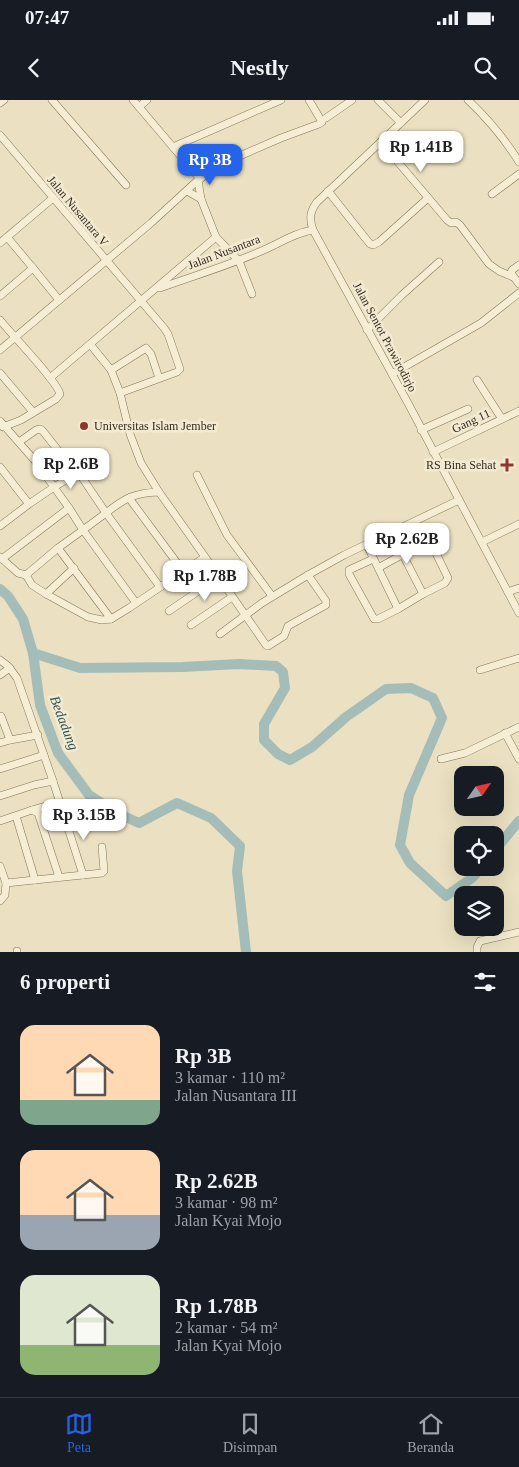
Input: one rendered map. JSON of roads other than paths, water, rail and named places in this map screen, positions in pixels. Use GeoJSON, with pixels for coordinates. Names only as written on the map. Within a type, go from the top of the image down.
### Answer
{"type":"FeatureCollection","features":[{"type":"Feature","properties":{"kind":"street"},"geometry":{"type":"LineString","coordinates":[[0,103],[4,100]]}},
{"type":"Feature","properties":{"kind":"street"},"geometry":{"type":"LineString","coordinates":[[52,100],[126,185]]}},
{"type":"Feature","properties":{"kind":"street"},"geometry":{"type":"LineString","coordinates":[[134,100],[199,179],[201,199],[216,237],[239,261],[252,294]]}},
{"type":"Feature","properties":{"kind":"street"},"geometry":{"type":"LineString","coordinates":[[139,107],[147,100]]}},
{"type":"Feature","properties":{"kind":"street"},"geometry":{"type":"LineString","coordinates":[[173,147],[281,100]]}},
{"type":"Feature","properties":{"kind":"street"},"geometry":{"type":"LineString","coordinates":[[0,350],[199,179],[219,165],[322,122],[310,100]]}},
{"type":"Feature","properties":{"kind":"street"},"geometry":{"type":"LineString","coordinates":[[326,118],[352,100]]}},
{"type":"Feature","properties":{"kind":"street"},"geometry":{"type":"LineString","coordinates":[[378,100],[401,123]]}},
{"type":"Feature","properties":{"kind":"street"},"geometry":{"type":"LineString","coordinates":[[301,232],[310,222],[314,206],[328,191],[425,100]]}},
{"type":"Feature","properties":{"kind":"street"},"geometry":{"type":"LineString","coordinates":[[468,100],[483,114],[519,162]]}},
{"type":"Feature","properties":{"kind":"street","name":"Jalan Nusantara V"},"geometry":{"type":"LineString","coordinates":[[0,135],[166,331],[180,369],[177,372],[160,378]]}},
{"type":"Feature","properties":{"kind":"street"},"geometry":{"type":"LineString","coordinates":[[381,142],[447,220],[460,225],[489,264],[498,271],[513,277],[519,284]]}},
{"type":"Feature","properties":{"kind":"street"},"geometry":{"type":"LineString","coordinates":[[512,151],[519,146]]}},
{"type":"Feature","properties":{"kind":"street"},"geometry":{"type":"LineString","coordinates":[[492,194],[519,174]]}},
{"type":"Feature","properties":{"kind":"street"},"geometry":{"type":"LineString","coordinates":[[187,191],[201,199]]}},
{"type":"Feature","properties":{"kind":"street"},"geometry":{"type":"LineString","coordinates":[[328,191],[370,244],[373,245],[382,240],[428,198]]}},
{"type":"Feature","properties":{"kind":"street"},"geometry":{"type":"LineString","coordinates":[[0,243],[53,198]]}},
{"type":"Feature","properties":{"kind":"street","name":"Jalan Sentot Prawirodirjo"},"geometry":{"type":"LineString","coordinates":[[310,222],[519,613]]}},
{"type":"Feature","properties":{"kind":"street"},"geometry":{"type":"LineString","coordinates":[[301,232],[313,230]]}},
{"type":"Feature","properties":{"kind":"street","name":"Jalan Nusantara"},"geometry":{"type":"LineString","coordinates":[[154,290],[239,261],[301,232]]}},
{"type":"Feature","properties":{"kind":"street"},"geometry":{"type":"LineString","coordinates":[[7,237],[59,300]]}},
{"type":"Feature","properties":{"kind":"street"},"geometry":{"type":"LineString","coordinates":[[50,378],[216,237]]}},
{"type":"Feature","properties":{"kind":"street"},"geometry":{"type":"LineString","coordinates":[[367,330],[439,262]]}},
{"type":"Feature","properties":{"kind":"street"},"geometry":{"type":"LineString","coordinates":[[513,277],[512,270],[519,265]]}},
{"type":"Feature","properties":{"kind":"street"},"geometry":{"type":"LineString","coordinates":[[0,296],[33,268]]}},
{"type":"Feature","properties":{"kind":"street"},"geometry":{"type":"LineString","coordinates":[[392,374],[481,323],[519,293]]}},
{"type":"Feature","properties":{"kind":"street"},"geometry":{"type":"LineString","coordinates":[[0,320],[50,378],[60,394],[56,399],[21,420],[2,425]]}},
{"type":"Feature","properties":{"kind":"street"},"geometry":{"type":"LineString","coordinates":[[90,344],[111,370],[120,393],[130,434],[141,463],[159,492],[266,645],[270,645],[284,636],[288,626],[323,607],[326,603],[308,574]]}},
{"type":"Feature","properties":{"kind":"street"},"geometry":{"type":"LineString","coordinates":[[111,370],[144,348],[151,354],[160,378],[120,393]]}},
{"type":"Feature","properties":{"kind":"street"},"geometry":{"type":"LineString","coordinates":[[0,373],[33,412]]}},
{"type":"Feature","properties":{"kind":"street"},"geometry":{"type":"LineString","coordinates":[[477,380],[502,419]]}},
{"type":"Feature","properties":{"kind":"street"},"geometry":{"type":"LineString","coordinates":[[421,430],[468,409]]}},
{"type":"Feature","properties":{"kind":"street","name":"Gang 11"},"geometry":{"type":"LineString","coordinates":[[433,452],[519,411]]}},
{"type":"Feature","properties":{"kind":"street"},"geometry":{"type":"LineString","coordinates":[[2,425],[45,473],[83,530],[136,603]]}},
{"type":"Feature","properties":{"kind":"street"},"geometry":{"type":"LineString","coordinates":[[19,442],[36,430],[42,430],[62,457],[60,461],[45,473]]}},
{"type":"Feature","properties":{"kind":"street"},"geometry":{"type":"LineString","coordinates":[[2,469],[29,504]]}},
{"type":"Feature","properties":{"kind":"street"},"geometry":{"type":"LineString","coordinates":[[1,523],[54,487],[78,474],[160,587]]}},
{"type":"Feature","properties":{"kind":"street"},"geometry":{"type":"LineString","coordinates":[[197,475],[227,535],[272,596]]}},
{"type":"Feature","properties":{"kind":"street"},"geometry":{"type":"LineString","coordinates":[[69,508],[1,558],[18,573],[26,574],[58,548],[129,498],[140,493],[159,492]]}},
{"type":"Feature","properties":{"kind":"street"},"geometry":{"type":"LineString","coordinates":[[129,498],[183,571]]}},
{"type":"Feature","properties":{"kind":"street"},"geometry":{"type":"LineString","coordinates":[[220,634],[272,596],[308,574],[459,500]]}},
{"type":"Feature","properties":{"kind":"street"},"geometry":{"type":"LineString","coordinates":[[482,542],[519,524]]}},
{"type":"Feature","properties":{"kind":"street"},"geometry":{"type":"LineString","coordinates":[[374,559],[349,570],[349,574],[374,619],[378,619],[398,609],[448,580],[448,576],[431,544],[427,541],[378,568]]}},
{"type":"Feature","properties":{"kind":"street"},"geometry":{"type":"LineString","coordinates":[[367,545],[398,609]]}},
{"type":"Feature","properties":{"kind":"street"},"geometry":{"type":"LineString","coordinates":[[58,548],[111,619]]}},
{"type":"Feature","properties":{"kind":"street"},"geometry":{"type":"LineString","coordinates":[[403,555],[423,594]]}},
{"type":"Feature","properties":{"kind":"street"},"geometry":{"type":"LineString","coordinates":[[26,574],[32,584],[46,594],[88,617],[102,620],[111,619],[205,556]]}},
{"type":"Feature","properties":{"kind":"street"},"geometry":{"type":"LineString","coordinates":[[46,594],[74,568]]}},
{"type":"Feature","properties":{"kind":"street"},"geometry":{"type":"LineString","coordinates":[[169,610],[219,578]]}},
{"type":"Feature","properties":{"kind":"street"},"geometry":{"type":"LineString","coordinates":[[508,592],[519,588]]}},
{"type":"Feature","properties":{"kind":"street"},"geometry":{"type":"LineString","coordinates":[[191,625],[232,597]]}},
{"type":"Feature","properties":{"kind":"street"},"geometry":{"type":"LineString","coordinates":[[480,670],[519,658]]}},
{"type":"Feature","properties":{"kind":"street"},"geometry":{"type":"LineString","coordinates":[[0,660],[10,668],[17,678],[38,735],[83,875]]}},
{"type":"Feature","properties":{"kind":"street"},"geometry":{"type":"LineString","coordinates":[[0,675],[10,668]]}},
{"type":"Feature","properties":{"kind":"street"},"geometry":{"type":"LineString","coordinates":[[0,714],[10,740]]}},
{"type":"Feature","properties":{"kind":"street"},"geometry":{"type":"LineString","coordinates":[[441,759],[465,753],[519,727]]}},
{"type":"Feature","properties":{"kind":"street"},"geometry":{"type":"LineString","coordinates":[[506,733],[519,758]]}},
{"type":"Feature","properties":{"kind":"street"},"geometry":{"type":"LineString","coordinates":[[0,743],[38,735]]}},
{"type":"Feature","properties":{"kind":"street"},"geometry":{"type":"LineString","coordinates":[[0,769],[44,755]]}},
{"type":"Feature","properties":{"kind":"street"},"geometry":{"type":"LineString","coordinates":[[0,796],[34,784],[53,781]]}},
{"type":"Feature","properties":{"kind":"street"},"geometry":{"type":"LineString","coordinates":[[0,821],[59,802]]}},
{"type":"Feature","properties":{"kind":"street"},"geometry":{"type":"LineString","coordinates":[[32,810],[38,813],[59,877]]}},
{"type":"Feature","properties":{"kind":"street"},"geometry":{"type":"LineString","coordinates":[[16,816],[35,880]]}},
{"type":"Feature","properties":{"kind":"street"},"geometry":{"type":"LineString","coordinates":[[6,882],[102,873],[104,872],[102,847]]}},
{"type":"Feature","properties":{"kind":"street"},"geometry":{"type":"LineString","coordinates":[[0,866],[6,882],[4,895],[0,902]]}},
{"type":"Feature","properties":{"kind":"street"},"geometry":{"type":"LineString","coordinates":[[477,952],[477,946],[480,941],[519,932]]}},
{"type":"Feature","properties":{"kind":"waterway","name":"Bedadung"},"geometry":{"type":"LineString","coordinates":[[0,589],[8,596],[23,619],[33,653],[40,705],[58,753],[89,795],[117,813],[139,823],[177,803],[211,818],[240,846],[237,871],[246,952]]}},
{"type":"Feature","properties":{"kind":"waterway"},"geometry":{"type":"LineString","coordinates":[[33,653],[80,668],[183,667],[239,664],[276,666],[283,672],[285,688],[264,724],[264,740],[278,754],[290,760],[312,747],[346,717],[386,689],[411,688],[433,698],[442,718],[409,795],[400,845],[410,863],[446,896],[474,876]]}},
{"type":"Feature","properties":{"kind":"waterway"},"geometry":{"type":"LineString","coordinates":[[504,839],[519,821]]}},
{"type":"Feature","properties":{"kind":"place","name":"Universitas Islam Jember"},"geometry":{"type":"Point","coordinates":[84,426]}},
{"type":"Feature","properties":{"kind":"place","name":"RS Bina Sehat"},"geometry":{"type":"Point","coordinates":[507,465]}}]}
